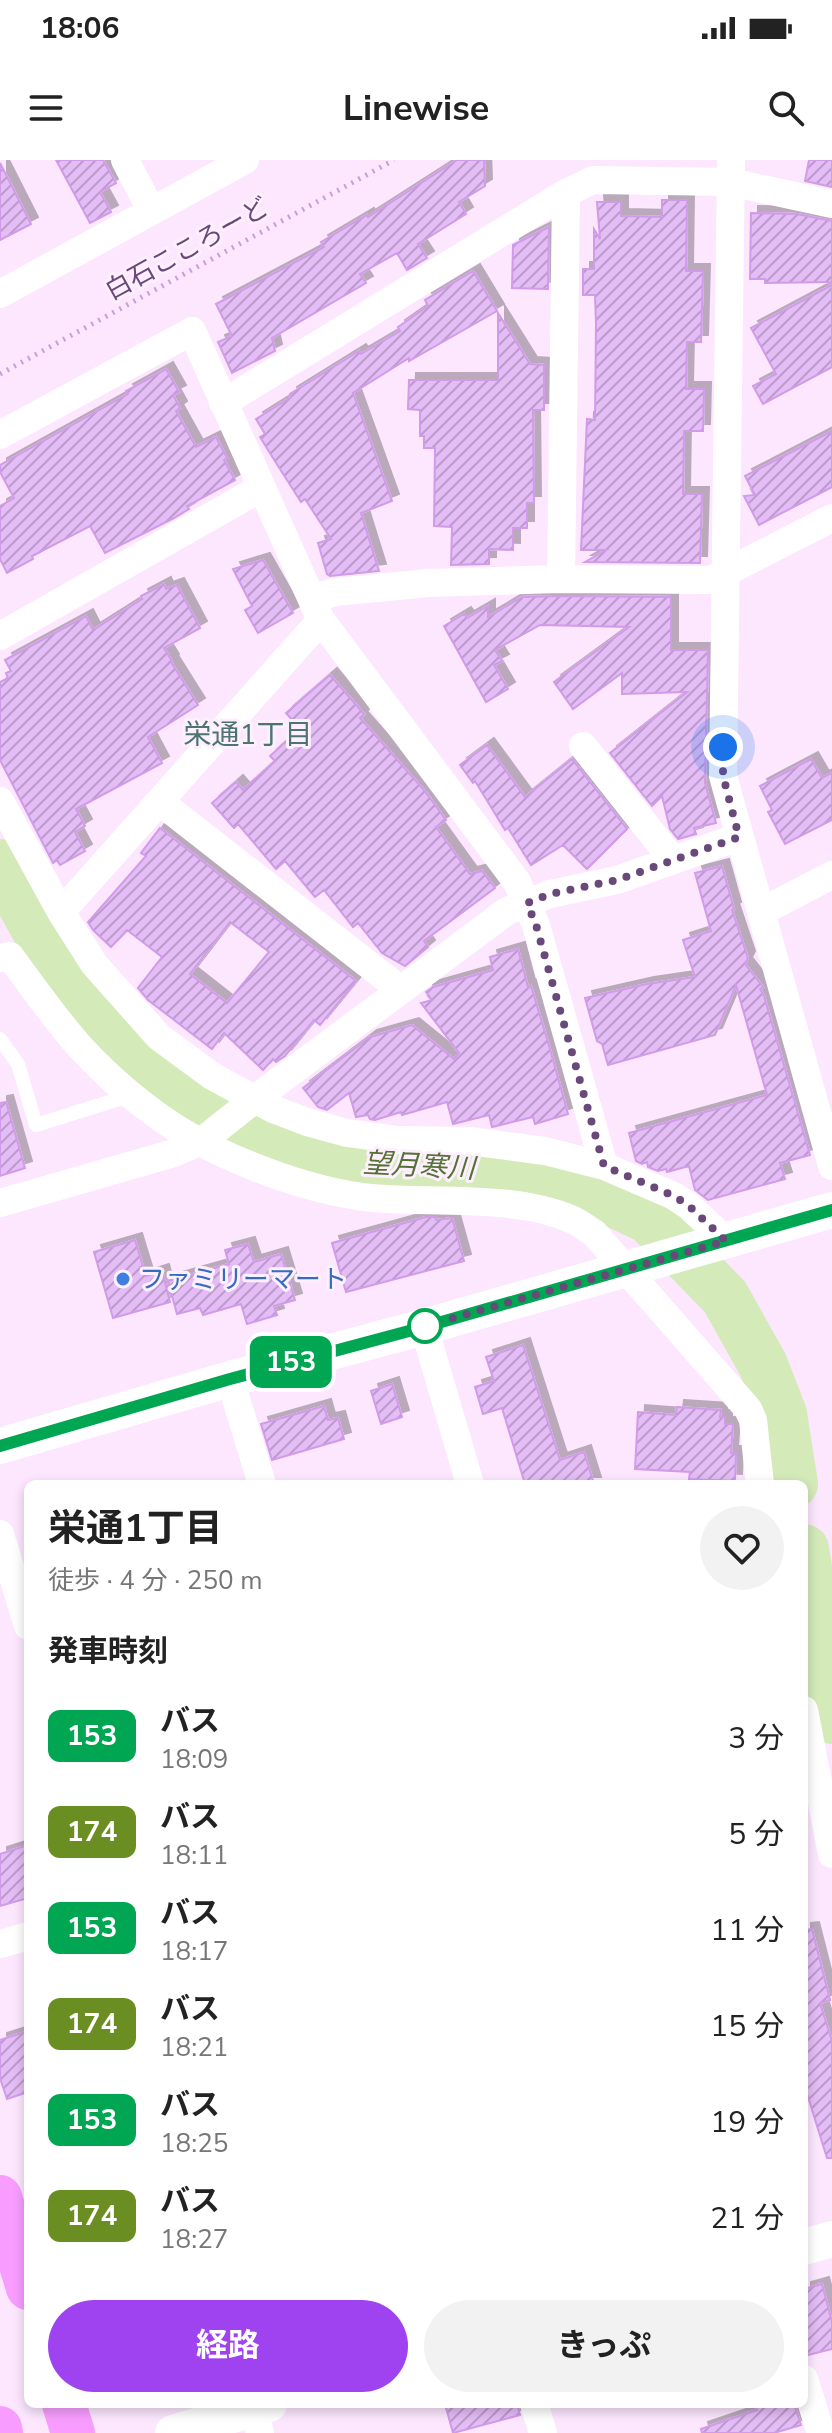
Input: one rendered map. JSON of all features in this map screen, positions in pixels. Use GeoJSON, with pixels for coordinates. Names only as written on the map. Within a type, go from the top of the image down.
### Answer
{"type":"FeatureCollection","features":[{"type":"Feature","properties":{"kind":"main road"},"geometry":{"type":"LineString","coordinates":[[0,2197],[24,2275]]}},
{"type":"Feature","properties":{"kind":"main road"},"geometry":{"type":"LineString","coordinates":[[65,2408],[73,2433]]}},
{"type":"Feature","properties":{"kind":"street"},"geometry":{"type":"LineString","coordinates":[[125,160],[151,210]]}},
{"type":"Feature","properties":{"kind":"street"},"geometry":{"type":"LineString","coordinates":[[0,294],[245,160]]}},
{"type":"Feature","properties":{"kind":"street"},"geometry":{"type":"LineString","coordinates":[[731,171],[723,776],[832,1166]]}},
{"type":"Feature","properties":{"kind":"street"},"geometry":{"type":"LineString","coordinates":[[223,403],[566,193],[593,180],[731,171],[832,204]]}},
{"type":"Feature","properties":{"kind":"street"},"geometry":{"type":"LineString","coordinates":[[561,579],[566,193]]}},
{"type":"Feature","properties":{"kind":"street"},"geometry":{"type":"LineString","coordinates":[[0,435],[192,331],[330,636],[517,882],[541,940],[604,1166]]}},
{"type":"Feature","properties":{"kind":"street"},"geometry":{"type":"LineString","coordinates":[[0,636],[261,488]]}},
{"type":"Feature","properties":{"kind":"street"},"geometry":{"type":"LineString","coordinates":[[61,912],[160,802],[316,610],[335,592],[429,583],[561,579],[711,580],[832,518]]}},
{"type":"Feature","properties":{"kind":"street"},"geometry":{"type":"LineString","coordinates":[[583,746],[673,860]]}},
{"type":"Feature","properties":{"kind":"street"},"geometry":{"type":"LineString","coordinates":[[0,801],[61,912],[94,964],[159,1037],[248,1104],[347,1133],[398,1140],[470,1141],[545,1151],[604,1166],[674,1196],[689,1206],[720,1242]]}},
{"type":"Feature","properties":{"kind":"street"},"geometry":{"type":"LineString","coordinates":[[160,802],[401,990]]}},
{"type":"Feature","properties":{"kind":"street"},"geometry":{"type":"LineString","coordinates":[[0,1203],[174,1153],[209,1136],[507,911],[550,894],[617,880],[739,837]]}},
{"type":"Feature","properties":{"kind":"street"},"geometry":{"type":"LineString","coordinates":[[761,912],[832,875]]}},
{"type":"Feature","properties":{"kind":"street"},"geometry":{"type":"LineString","coordinates":[[0,958],[10,956],[82,1049],[132,1095],[179,1129],[209,1136],[272,1173],[338,1192],[382,1199],[473,1201],[515,1206],[573,1220],[594,1233],[637,1265],[748,1409],[753,1420],[760,1480]]}},
{"type":"Feature","properties":{"kind":"street"},"geometry":{"type":"LineString","coordinates":[[0,1446],[832,1210]]}},
{"type":"Feature","properties":{"kind":"street"},"geometry":{"type":"LineString","coordinates":[[424,1327],[469,1480]]}},
{"type":"Feature","properties":{"kind":"street"},"geometry":{"type":"LineString","coordinates":[[230,1379],[261,1480]]}},
{"type":"Feature","properties":{"kind":"street"},"geometry":{"type":"LineString","coordinates":[[0,1534],[24,1613]]}},
{"type":"Feature","properties":{"kind":"street"},"geometry":{"type":"LineString","coordinates":[[808,1732],[832,1854]]}},
{"type":"Feature","properties":{"kind":"street"},"geometry":{"type":"LineString","coordinates":[[0,1944],[24,1937]]}},
{"type":"Feature","properties":{"kind":"street"},"geometry":{"type":"LineString","coordinates":[[808,2246],[832,2239]]}},
{"type":"Feature","properties":{"kind":"street"},"geometry":{"type":"LineString","coordinates":[[808,2392],[821,2433]]}},
{"type":"Feature","properties":{"kind":"street"},"geometry":{"type":"LineString","coordinates":[[535,2408],[543,2433]]}},
{"type":"Feature","properties":{"kind":"street"},"geometry":{"type":"LineString","coordinates":[[173,2433],[258,2412]]}},
{"type":"Feature","properties":{"kind":"lane"},"geometry":{"type":"LineString","coordinates":[[0,1039],[18,1064],[36,1125],[132,1095]]}},
{"type":"Feature","properties":{"kind":"path","name":"白石こころーど"},"geometry":{"type":"LineString","coordinates":[[0,374],[394,160]]}},
{"type":"Feature","properties":{"kind":"building"},"geometry":{"type":"Polygon","coordinates":[[[56,160],[103,160],[116,183],[100,192],[111,212],[90,223],[56,160]]]}},
{"type":"Feature","properties":{"kind":"building"},"geometry":{"type":"Polygon","coordinates":[[[457,160],[484,160],[485,186],[459,202],[466,214],[418,244],[427,258],[407,270],[397,253],[360,274],[366,283],[272,338],[275,351],[232,373],[218,342],[232,336],[216,304],[324,247],[321,242],[368,217],[457,160]]]}},
{"type":"Feature","properties":{"kind":"building"},"geometry":{"type":"Polygon","coordinates":[[[809,160],[832,160],[832,187],[805,181],[809,160]]]}},
{"type":"Feature","properties":{"kind":"building"},"geometry":{"type":"Polygon","coordinates":[[[0,163],[31,224],[0,240],[0,163]]]}},
{"type":"Feature","properties":{"kind":"building"},"geometry":{"type":"Polygon","coordinates":[[[662,200],[687,200],[686,271],[703,271],[701,342],[687,342],[686,389],[704,389],[703,431],[684,431],[683,494],[702,494],[700,563],[585,562],[606,550],[581,550],[587,419],[595,420],[596,325],[595,295],[583,295],[583,269],[594,269],[594,229],[600,239],[597,202],[621,202],[621,216],[662,217],[662,200]]]}},
{"type":"Feature","properties":{"kind":"building"},"geometry":{"type":"Polygon","coordinates":[[[751,213],[797,214],[832,221],[832,282],[765,283],[765,279],[750,279],[751,213]]]}},
{"type":"Feature","properties":{"kind":"building"},"geometry":{"type":"Polygon","coordinates":[[[549,227],[548,289],[512,288],[513,245],[549,227]]]}},
{"type":"Feature","properties":{"kind":"building"},"geometry":{"type":"Polygon","coordinates":[[[473,271],[497,311],[409,361],[409,358],[353,393],[392,501],[361,513],[379,571],[330,576],[318,543],[331,539],[305,499],[301,502],[273,458],[260,437],[265,434],[256,419],[359,351],[361,354],[400,331],[398,327],[428,306],[425,300],[473,271]]]}},
{"type":"Feature","properties":{"kind":"building"},"geometry":{"type":"Polygon","coordinates":[[[832,285],[832,367],[763,404],[753,386],[776,374],[751,328],[832,285]]]}},
{"type":"Feature","properties":{"kind":"building"},"geometry":{"type":"Polygon","coordinates":[[[498,313],[530,364],[544,365],[544,410],[533,410],[534,503],[527,503],[527,528],[513,528],[513,550],[489,549],[489,564],[451,565],[452,527],[434,526],[435,448],[424,448],[424,436],[420,436],[420,410],[408,409],[409,380],[498,380],[498,313]]]}},
{"type":"Feature","properties":{"kind":"building"},"geometry":{"type":"Polygon","coordinates":[[[166,369],[179,392],[173,395],[180,408],[176,411],[196,447],[216,437],[235,480],[187,506],[189,509],[174,518],[105,553],[90,526],[32,556],[33,559],[7,573],[0,559],[0,506],[14,498],[0,472],[0,465],[128,394],[126,391],[166,369]]]}},
{"type":"Feature","properties":{"kind":"building"},"geometry":{"type":"Polygon","coordinates":[[[832,431],[832,487],[759,525],[744,496],[755,495],[745,476],[832,431]]]}},
{"type":"Feature","properties":{"kind":"building"},"geometry":{"type":"Polygon","coordinates":[[[263,560],[293,613],[258,633],[245,610],[252,606],[233,569],[263,560]]]}},
{"type":"Feature","properties":{"kind":"building"},"geometry":{"type":"Polygon","coordinates":[[[164,584],[166,589],[177,585],[200,628],[164,648],[198,705],[148,737],[162,763],[76,809],[85,826],[75,832],[85,851],[60,865],[57,860],[53,863],[0,760],[0,682],[8,678],[6,673],[11,671],[5,660],[86,616],[93,630],[142,599],[141,596],[164,584]]]}},
{"type":"Feature","properties":{"kind":"building"},"geometry":{"type":"Polygon","coordinates":[[[522,597],[671,597],[671,650],[708,650],[705,783],[716,823],[694,828],[696,834],[678,839],[670,829],[662,796],[652,806],[610,753],[687,692],[622,694],[622,673],[573,709],[554,682],[629,627],[540,625],[495,650],[502,661],[494,665],[508,689],[486,702],[444,626],[464,614],[467,618],[488,606],[488,617],[522,597]]]}},
{"type":"Feature","properties":{"kind":"building"},"geometry":{"type":"Polygon","coordinates":[[[330,675],[364,714],[360,718],[424,790],[446,820],[436,827],[470,874],[482,871],[495,888],[424,941],[428,947],[405,966],[382,953],[358,923],[353,927],[324,890],[315,897],[285,861],[276,869],[238,824],[234,828],[212,803],[236,782],[243,790],[275,761],[270,756],[300,729],[286,713],[330,675]]]}},
{"type":"Feature","properties":{"kind":"building"},"geometry":{"type":"Polygon","coordinates":[[[487,745],[525,797],[572,759],[627,829],[587,869],[563,845],[531,865],[475,781],[473,783],[460,765],[487,745]]]}},
{"type":"Feature","properties":{"kind":"building"},"geometry":{"type":"Polygon","coordinates":[[[811,759],[822,778],[832,773],[832,820],[785,844],[768,812],[772,810],[760,786],[811,759]]]}},
{"type":"Feature","properties":{"kind":"building"},"geometry":{"type":"Polygon","coordinates":[[[160,828],[356,981],[320,1025],[314,1020],[285,1056],[276,1062],[273,1059],[263,1070],[224,1033],[212,1049],[148,1000],[138,988],[162,957],[127,930],[111,947],[88,922],[146,856],[141,853],[160,828]],[[230,922],[190,974],[227,1003],[269,952],[230,922]]]}},
{"type":"Feature","properties":{"kind":"building"},"geometry":{"type":"Polygon","coordinates":[[[722,866],[748,958],[745,964],[763,987],[760,989],[810,1155],[780,1163],[785,1179],[708,1200],[695,1190],[689,1166],[667,1172],[666,1169],[658,1171],[648,1167],[647,1162],[642,1164],[636,1161],[629,1133],[767,1095],[736,985],[715,1035],[608,1065],[602,1044],[597,1041],[585,998],[695,977],[683,940],[711,931],[695,873],[722,866]]]}},
{"type":"Feature","properties":{"kind":"building"},"geometry":{"type":"Polygon","coordinates":[[[518,949],[568,1114],[535,1124],[533,1117],[492,1127],[489,1115],[453,1124],[447,1102],[375,1120],[368,1115],[356,1117],[349,1093],[327,1110],[318,1107],[303,1088],[370,1037],[412,1025],[454,1059],[459,1053],[421,1003],[432,1000],[426,992],[433,987],[493,970],[490,957],[518,949]]]}},
{"type":"Feature","properties":{"kind":"building"},"geometry":{"type":"Polygon","coordinates":[[[6,1102],[25,1168],[0,1176],[0,1103],[6,1102]]]}},
{"type":"Feature","properties":{"kind":"building"},"geometry":{"type":"Polygon","coordinates":[[[435,1217],[436,1220],[452,1218],[464,1261],[346,1292],[332,1243],[435,1217]]]}},
{"type":"Feature","properties":{"kind":"building"},"geometry":{"type":"Polygon","coordinates":[[[135,1240],[146,1276],[162,1271],[170,1302],[113,1318],[94,1252],[135,1240]]]}},
{"type":"Feature","properties":{"kind":"building"},"geometry":{"type":"Polygon","coordinates":[[[248,1244],[254,1262],[281,1254],[295,1300],[274,1306],[277,1315],[247,1324],[241,1304],[203,1315],[200,1308],[177,1314],[168,1281],[229,1264],[225,1250],[248,1244]]]}},
{"type":"Feature","properties":{"kind":"building"},"geometry":{"type":"Polygon","coordinates":[[[523,1345],[560,1460],[584,1452],[593,1480],[524,1480],[502,1408],[483,1414],[475,1387],[494,1381],[486,1357],[523,1345]]]}},
{"type":"Feature","properties":{"kind":"building"},"geometry":{"type":"Polygon","coordinates":[[[392,1384],[402,1417],[381,1424],[371,1391],[392,1384]]]}},
{"type":"Feature","properties":{"kind":"building"},"geometry":{"type":"Polygon","coordinates":[[[324,1406],[328,1420],[338,1418],[344,1439],[272,1460],[261,1424],[324,1406]]]}},
{"type":"Feature","properties":{"kind":"building"},"geometry":{"type":"Polygon","coordinates":[[[677,1407],[721,1410],[720,1417],[725,1417],[725,1424],[733,1424],[731,1453],[736,1453],[735,1480],[689,1479],[690,1472],[635,1469],[638,1412],[676,1415],[677,1407]]]}},
{"type":"Feature","properties":{"kind":"building"},"geometry":{"type":"Polygon","coordinates":[[[24,1846],[24,1899],[0,1906],[0,1854],[24,1846]]]}},
{"type":"Feature","properties":{"kind":"building"},"geometry":{"type":"Polygon","coordinates":[[[812,1929],[830,2000],[820,2003],[832,2041],[832,2158],[827,2158],[808,2097],[808,1930],[812,1929]]]}},
{"type":"Feature","properties":{"kind":"building"},"geometry":{"type":"Polygon","coordinates":[[[24,2032],[24,2093],[7,2099],[0,2078],[0,2040],[24,2032]]]}},
{"type":"Feature","properties":{"kind":"building"},"geometry":{"type":"Polygon","coordinates":[[[822,2284],[832,2322],[832,2349],[808,2355],[808,2288],[822,2284]]]}},
{"type":"Feature","properties":{"kind":"building"},"geometry":{"type":"Polygon","coordinates":[[[446,2408],[518,2408],[520,2415],[453,2433],[446,2408]]]}},
{"type":"Feature","properties":{"kind":"building"},"geometry":{"type":"Polygon","coordinates":[[[795,2408],[801,2425],[774,2433],[702,2433],[701,2429],[757,2410],[795,2408]]]}},
{"type":"Feature","properties":{"kind":"waterway","name":"望月寒川"},"geometry":{"type":"LineString","coordinates":[[0,864],[53,960],[118,1042],[153,1074],[246,1132],[312,1156],[380,1166],[494,1170],[559,1182],[598,1195],[649,1219],[725,1297],[763,1365],[782,1414],[792,1480]]}},
{"type":"Feature","properties":{"kind":"waterway","name":"望月寒川"},"geometry":{"type":"LineString","coordinates":[[808,1573],[832,1719]]}},
{"type":"Feature","properties":{"kind":"bus line","name":"153"},"geometry":{"type":"LineString","coordinates":[[0,1446],[832,1210]]}},
{"type":"Feature","properties":{"kind":"place","name":"ファミリーマート"},"geometry":{"type":"Point","coordinates":[123,1279]}},
{"type":"Feature","properties":{"kind":"district","name":"栄通1丁目"},"geometry":{"type":"Point","coordinates":[248,735]}},
{"type":"Feature","properties":{"kind":"route"},"geometry":{"type":"LineString","coordinates":[[425,1326],[726,1241],[674,1196],[604,1166],[536,925],[527,903],[550,894],[617,880],[739,837],[723,776],[723,747]]}}]}
